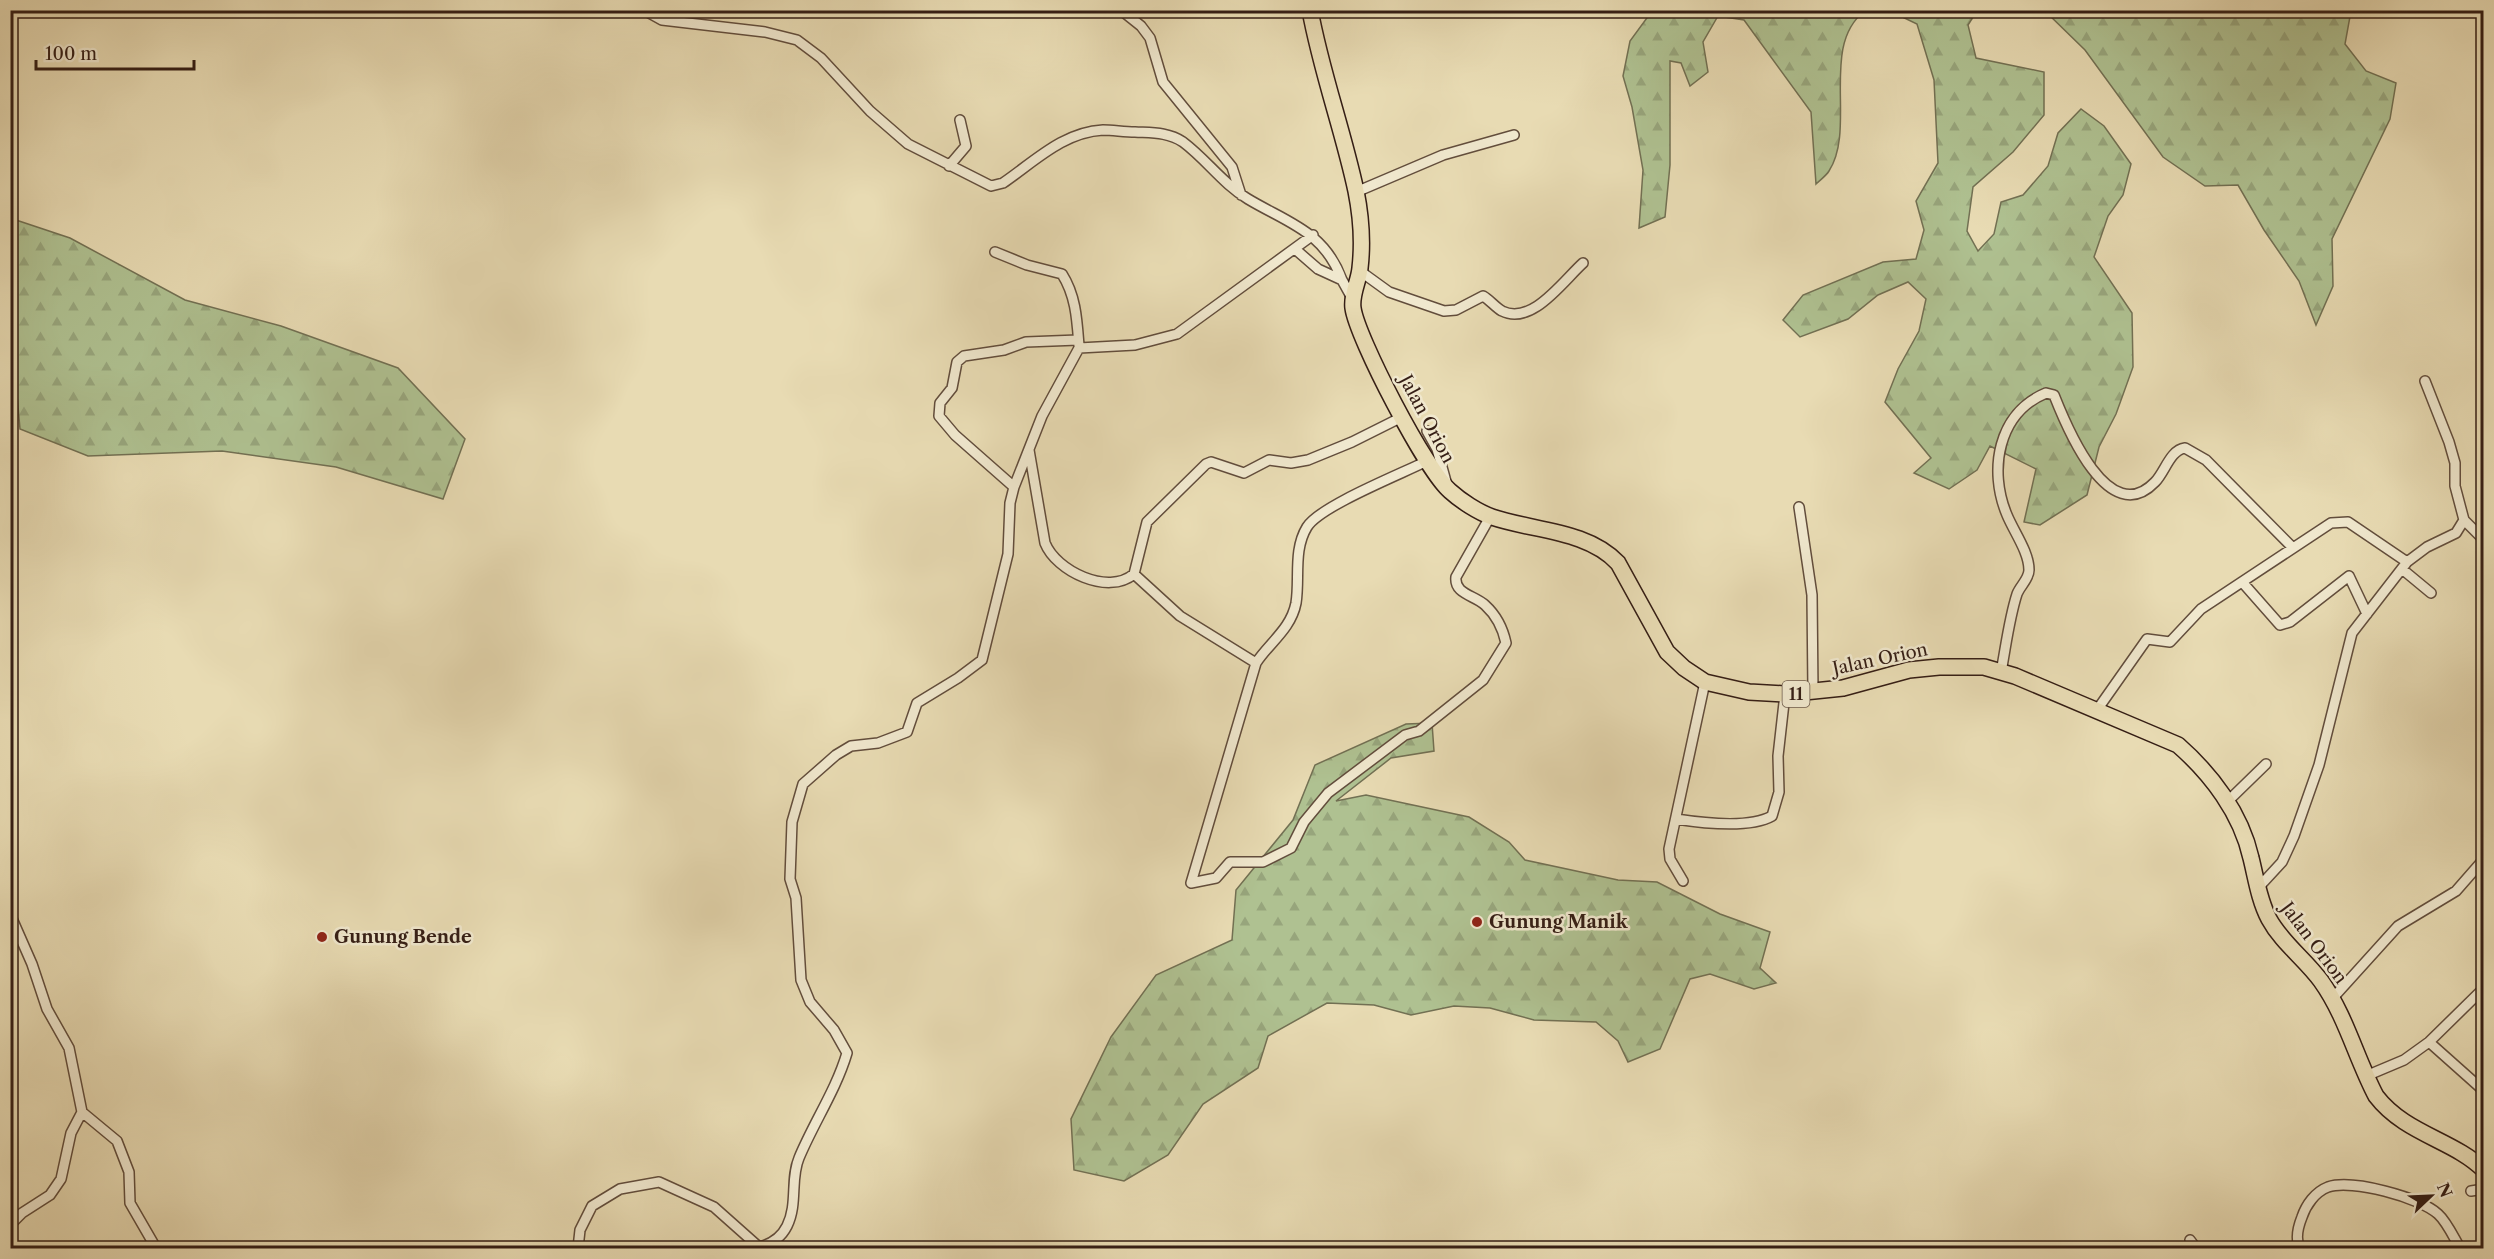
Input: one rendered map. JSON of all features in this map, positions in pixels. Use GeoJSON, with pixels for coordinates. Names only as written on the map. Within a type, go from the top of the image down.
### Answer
{"type":"FeatureCollection","features":[{"type":"Feature","properties":{"kind":"highway"},"geometry":{"type":"LineString","coordinates":[[1310,10],[1356,192],[1361,222],[1360,271],[1352,298]]}},
{"type":"Feature","properties":{"kind":"highway","name":"Jalan Orion"},"geometry":{"type":"LineString","coordinates":[[1352,298],[1357,322],[1402,417],[1437,479],[1448,491],[1490,517],[1580,538],[1610,554],[1618,563],[1667,652],[1684,668],[1705,682],[1749,692],[1813,693],[1843,688],[1909,670],[1984,667],[2097,710],[2178,745],[2200,764],[2227,801],[2251,855],[2258,888],[2268,918],[2283,940],[2320,980],[2332,999],[2380,1102],[2423,1135],[2474,1160],[2484,1170]]}},
{"type":"Feature","properties":{"kind":"street"},"geometry":{"type":"LineString","coordinates":[[644,10],[662,20],[765,32],[797,40],[821,58],[870,111],[908,144],[978,182],[996,186],[1065,139],[1104,130],[1166,134],[1197,153],[1226,185],[1283,220],[1296,223],[1312,235],[1336,263],[1352,298]]}},
{"type":"Feature","properties":{"kind":"street"},"geometry":{"type":"LineString","coordinates":[[1121,10],[1141,26],[1150,38],[1169,92],[1232,167],[1241,195]]}},
{"type":"Feature","properties":{"kind":"street"},"geometry":{"type":"LineString","coordinates":[[949,166],[966,146],[960,120]]}},
{"type":"Feature","properties":{"kind":"street"},"geometry":{"type":"LineString","coordinates":[[1356,192],[1443,155],[1515,135]]}},
{"type":"Feature","properties":{"kind":"street"},"geometry":{"type":"LineString","coordinates":[[1014,487],[955,435],[939,416],[940,403],[952,388],[957,362],[964,356],[1004,350],[1026,342],[1135,345],[1177,334],[1312,235]]}},
{"type":"Feature","properties":{"kind":"street"},"geometry":{"type":"LineString","coordinates":[[1295,249],[1318,269],[1342,280]]}},
{"type":"Feature","properties":{"kind":"street"},"geometry":{"type":"LineString","coordinates":[[578,1248],[580,1230],[592,1206],[620,1189],[659,1182],[714,1207],[751,1243],[759,1247],[768,1245],[780,1236],[788,1224],[794,1202],[798,1160],[840,1074],[847,1053],[834,1030],[810,1002],[801,980],[796,898],[790,879],[792,822],[803,784],[836,755],[851,746],[878,743],[907,732],[917,703],[958,678],[981,660],[1008,554],[1010,503],[1014,487],[1029,448],[1078,344],[1076,306],[1069,285],[1062,274],[1027,265],[995,252]]}},
{"type":"Feature","properties":{"kind":"street"},"geometry":{"type":"LineString","coordinates":[[1360,271],[1389,292],[1444,311],[1456,310],[1484,296],[1502,311],[1519,314],[1540,306],[1582,263]]}},
{"type":"Feature","properties":{"kind":"street"},"geometry":{"type":"LineString","coordinates":[[2425,381],[2455,463],[2455,486],[2464,520],[2484,540]]}},
{"type":"Feature","properties":{"kind":"street"},"geometry":{"type":"LineString","coordinates":[[2001,672],[2017,593],[2028,577],[2029,571],[2028,561],[2005,512],[2000,489],[2000,447],[2008,426],[2020,407],[2035,397],[2046,393],[2054,395],[2086,463],[2107,484],[2125,495],[2139,494],[2155,482],[2175,453],[2185,448],[2206,460],[2294,548]]}},
{"type":"Feature","properties":{"kind":"street"},"geometry":{"type":"LineString","coordinates":[[1029,448],[1045,543],[1049,554],[1061,565],[1094,580],[1116,584],[1134,574],[1147,522],[1206,464],[1211,462],[1244,472],[1269,460],[1291,464],[1308,460],[1352,442],[1402,417]]}},
{"type":"Feature","properties":{"kind":"street"},"geometry":{"type":"LineString","coordinates":[[1427,431],[1444,468],[1448,491]]}},
{"type":"Feature","properties":{"kind":"street"},"geometry":{"type":"LineString","coordinates":[[1427,461],[1349,499],[1308,525],[1299,545],[1293,611],[1278,639],[1256,663],[1191,882],[1216,878],[1230,862],[1263,862],[1292,848],[1304,822],[1328,793],[1405,735],[1419,731],[1483,680],[1506,643],[1504,634],[1485,605],[1458,589],[1455,584],[1456,577],[1490,517]]}},
{"type":"Feature","properties":{"kind":"street"},"geometry":{"type":"LineString","coordinates":[[1799,507],[1812,595],[1813,693]]}},
{"type":"Feature","properties":{"kind":"street"},"geometry":{"type":"LineString","coordinates":[[2258,888],[2282,862],[2294,836],[2319,765],[2352,633],[2404,566],[2427,547],[2456,533],[2464,520]]}},
{"type":"Feature","properties":{"kind":"street"},"geometry":{"type":"LineString","coordinates":[[2097,710],[2147,639],[2170,642],[2201,609],[2243,583],[2317,530],[2339,521],[2348,522],[2404,566],[2431,593]]}},
{"type":"Feature","properties":{"kind":"street"},"geometry":{"type":"LineString","coordinates":[[1134,574],[1180,616],[1256,663]]}},
{"type":"Feature","properties":{"kind":"street"},"geometry":{"type":"LineString","coordinates":[[2243,583],[2279,625],[2290,622],[2349,576],[2367,614]]}},
{"type":"Feature","properties":{"kind":"street"},"geometry":{"type":"LineString","coordinates":[[1683,881],[1670,859],[1669,849],[1705,682]]}},
{"type":"Feature","properties":{"kind":"street"},"geometry":{"type":"LineString","coordinates":[[1676,819],[1705,823],[1740,823],[1772,816],[1779,792],[1778,756],[1785,694]]}},
{"type":"Feature","properties":{"kind":"street"},"geometry":{"type":"LineString","coordinates":[[2227,801],[2265,764]]}},
{"type":"Feature","properties":{"kind":"street"},"geometry":{"type":"LineString","coordinates":[[2332,999],[2398,926],[2456,891],[2484,859]]}},
{"type":"Feature","properties":{"kind":"street"},"geometry":{"type":"LineString","coordinates":[[10,914],[33,964],[47,1009],[69,1048],[82,1112],[117,1141],[129,1172],[130,1203],[156,1248]]}},
{"type":"Feature","properties":{"kind":"street"},"geometry":{"type":"LineString","coordinates":[[2366,1076],[2404,1060],[2429,1042],[2484,987]]}},
{"type":"Feature","properties":{"kind":"street"},"geometry":{"type":"LineString","coordinates":[[2429,1042],[2484,1091]]}},
{"type":"Feature","properties":{"kind":"street"},"geometry":{"type":"LineString","coordinates":[[10,1225],[22,1213],[50,1195],[61,1179],[71,1133],[82,1112]]}},
{"type":"Feature","properties":{"kind":"street"},"geometry":{"type":"LineString","coordinates":[[2300,1248],[2297,1242],[2305,1208],[2316,1194],[2330,1186],[2383,1189],[2421,1202],[2439,1214],[2460,1248]]}},
{"type":"Feature","properties":{"kind":"street"},"geometry":{"type":"LineString","coordinates":[[2471,1191],[2484,1190]]}},
{"type":"Feature","properties":{"kind":"street"},"geometry":{"type":"LineString","coordinates":[[2190,1240],[2196,1248]]}},
{"type":"Feature","properties":{"kind":"green space"},"geometry":{"type":"Polygon","coordinates":[[[1652,11],[1865,11],[1851,26],[1844,44],[1841,65],[1840,133],[1837,153],[1826,175],[1816,184],[1811,112],[1744,20],[1718,16],[1703,42],[1708,72],[1690,86],[1681,63],[1670,61],[1670,165],[1665,217],[1639,228],[1643,170],[1632,107],[1623,76],[1630,41],[1652,11]]]}},
{"type":"Feature","properties":{"kind":"green space"},"geometry":{"type":"Polygon","coordinates":[[[1890,11],[1977,11],[1968,25],[1976,58],[2044,72],[2044,115],[2013,152],[1973,187],[1967,231],[1978,251],[1994,234],[2001,202],[2023,195],[2048,166],[2058,133],[2081,109],[2104,126],[2131,164],[2123,195],[2108,216],[2094,257],[2132,313],[2133,367],[2116,414],[2099,447],[2087,495],[2040,525],[2024,522],[2036,469],[1990,446],[1977,470],[1949,489],[1914,473],[1931,458],[1885,402],[1898,369],[1919,331],[1926,299],[1908,282],[1878,295],[1848,319],[1800,337],[1783,320],[1803,295],[1883,262],[1916,259],[1924,230],[1916,201],[1938,163],[1934,80],[1917,24],[1890,11]]]}},
{"type":"Feature","properties":{"kind":"green space"},"geometry":{"type":"Polygon","coordinates":[[[2045,11],[2351,11],[2345,44],[2366,71],[2396,83],[2390,119],[2332,239],[2333,286],[2316,325],[2299,281],[2264,230],[2238,185],[2205,186],[2163,157],[2085,50],[2045,11]]]}},
{"type":"Feature","properties":{"kind":"green space"},"geometry":{"type":"Polygon","coordinates":[[[10,218],[70,238],[185,300],[281,326],[398,368],[465,439],[443,499],[336,467],[222,451],[88,456],[20,429],[10,317],[10,218]]]}},
{"type":"Feature","properties":{"kind":"green space"},"geometry":{"type":"Polygon","coordinates":[[[1432,723],[1434,751],[1391,758],[1336,801],[1366,795],[1469,817],[1509,842],[1525,860],[1618,880],[1657,882],[1720,914],[1770,932],[1760,968],[1776,983],[1754,989],[1710,974],[1690,979],[1660,1049],[1628,1062],[1618,1041],[1596,1022],[1534,1020],[1490,1008],[1454,1006],[1411,1015],[1374,1005],[1327,1003],[1268,1036],[1258,1068],[1203,1104],[1168,1155],[1124,1181],[1074,1170],[1071,1119],[1111,1037],[1156,975],[1232,940],[1236,890],[1293,820],[1315,765],[1406,724],[1432,723]]]}},
{"type":"Feature","properties":{"kind":"place","name":"Gunung Manik"},"geometry":{"type":"Point","coordinates":[1477,922]}},
{"type":"Feature","properties":{"kind":"place","name":"Gunung Bende"},"geometry":{"type":"Point","coordinates":[322,937]}}]}
